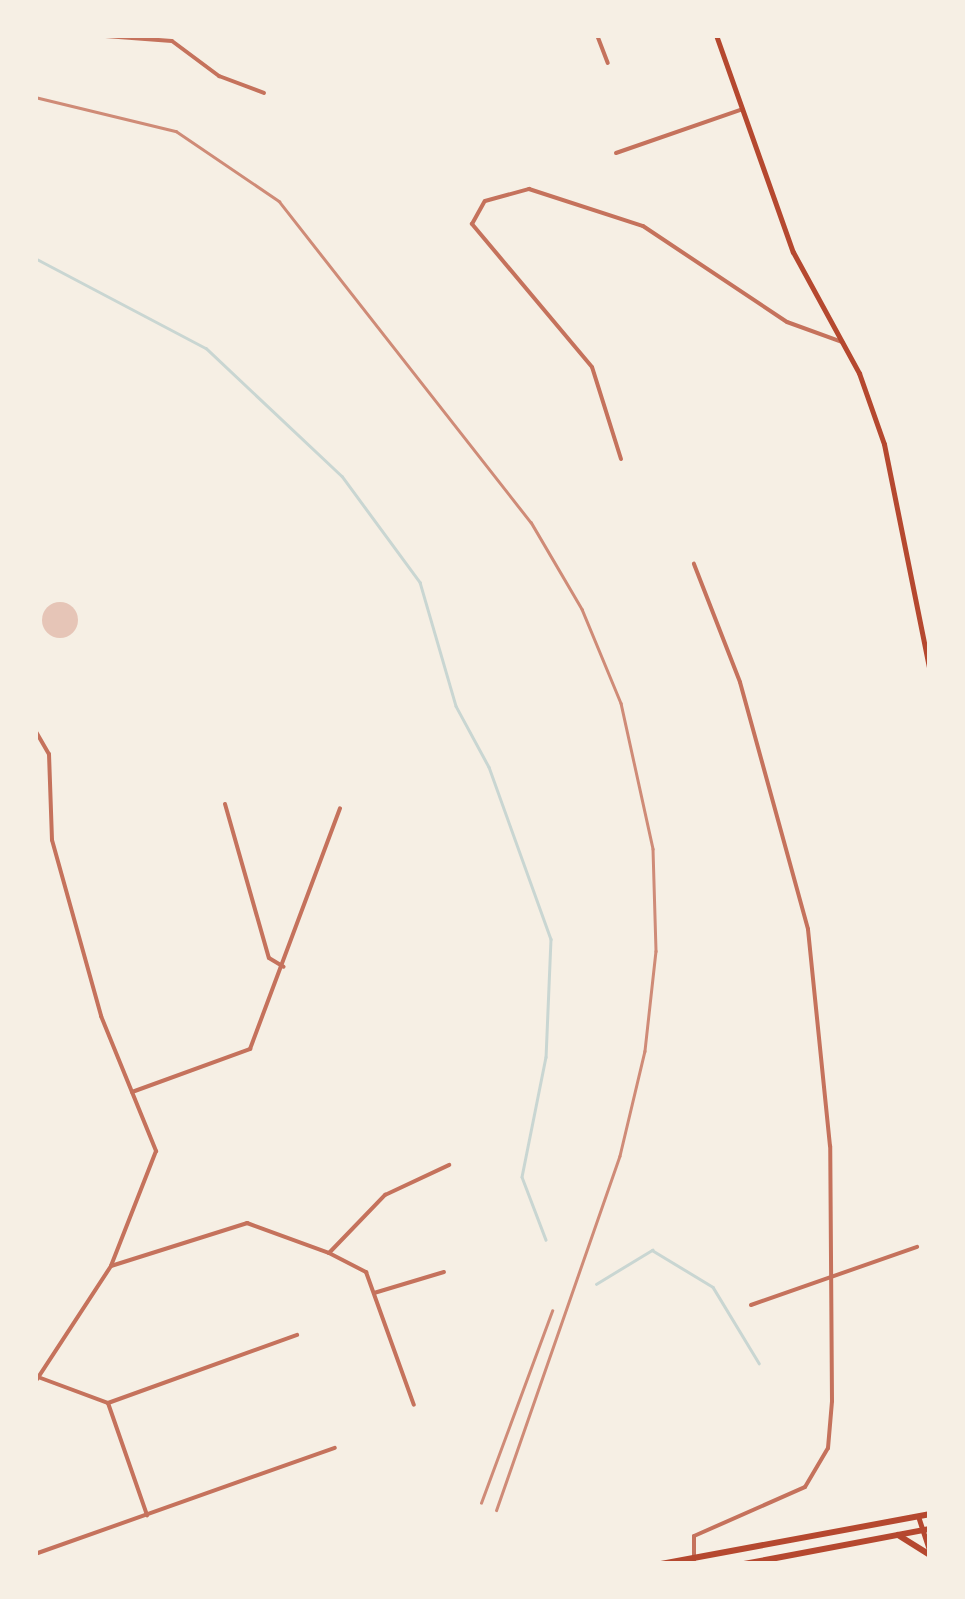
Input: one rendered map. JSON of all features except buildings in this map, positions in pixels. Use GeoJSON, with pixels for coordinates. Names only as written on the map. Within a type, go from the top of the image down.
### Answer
{"type":"FeatureCollection","features":[{"type":"Feature","properties":{"kind":"highway"},"geometry":{"type":"LineString","coordinates":[[661,1564],[925,1515]]}},
{"type":"Feature","properties":{"kind":"highway"},"geometry":{"type":"LineString","coordinates":[[744,1564],[928,1530]]}},
{"type":"Feature","properties":{"kind":"highway"},"geometry":{"type":"LineString","coordinates":[[898,1535],[930,1555]]}},
{"type":"Feature","properties":{"kind":"main road"},"geometry":{"type":"LineString","coordinates":[[716,35],[793,252],[844,343],[907,530],[930,673]]}},
{"type":"Feature","properties":{"kind":"main road"},"geometry":{"type":"LineString","coordinates":[[925,1515],[930,1555]]}},
{"type":"Feature","properties":{"kind":"street"},"geometry":{"type":"LineString","coordinates":[[92,35],[172,41],[264,93]]}},
{"type":"Feature","properties":{"kind":"street"},"geometry":{"type":"LineString","coordinates":[[597,35],[608,63]]}},
{"type":"Feature","properties":{"kind":"street"},"geometry":{"type":"LineString","coordinates":[[616,152],[742,110]]}},
{"type":"Feature","properties":{"kind":"street"},"geometry":{"type":"LineString","coordinates":[[621,459],[592,367],[472,224],[485,201],[529,189],[643,226],[787,322],[844,343]]}},
{"type":"Feature","properties":{"kind":"street"},"geometry":{"type":"LineString","coordinates":[[693,1561],[694,1536],[781,1502],[821,1465],[832,1401],[827,1281],[830,1146],[808,929],[740,682],[694,564]]}},
{"type":"Feature","properties":{"kind":"street"},"geometry":{"type":"LineString","coordinates":[[35,730],[49,754],[52,840],[155,1171],[111,1266],[37,1380],[108,1403],[297,1335]]}},
{"type":"Feature","properties":{"kind":"street"},"geometry":{"type":"LineString","coordinates":[[225,804],[269,958],[284,966]]}},
{"type":"Feature","properties":{"kind":"street"},"geometry":{"type":"LineString","coordinates":[[132,1092],[250,1049],[340,808]]}},
{"type":"Feature","properties":{"kind":"street"},"geometry":{"type":"LineString","coordinates":[[329,1253],[385,1194],[450,1166]]}},
{"type":"Feature","properties":{"kind":"street"},"geometry":{"type":"LineString","coordinates":[[111,1266],[247,1223],[329,1253],[366,1272],[414,1405]]}},
{"type":"Feature","properties":{"kind":"street"},"geometry":{"type":"LineString","coordinates":[[751,1304],[917,1248]]}},
{"type":"Feature","properties":{"kind":"street"},"geometry":{"type":"LineString","coordinates":[[374,1294],[444,1272]]}},
{"type":"Feature","properties":{"kind":"street"},"geometry":{"type":"LineString","coordinates":[[108,1403],[148,1515]]}},
{"type":"Feature","properties":{"kind":"street"},"geometry":{"type":"LineString","coordinates":[[35,1554],[335,1448]]}},
{"type":"Feature","properties":{"kind":"waterway"},"geometry":{"type":"LineString","coordinates":[[35,258],[206,348],[342,476],[420,582],[456,706],[489,767],[551,939],[546,1057],[522,1177],[546,1240]]}},
{"type":"Feature","properties":{"kind":"waterway"},"geometry":{"type":"LineString","coordinates":[[596,1284],[652,1250],[713,1287],[759,1363]]}},
{"type":"Feature","properties":{"kind":"railway"},"geometry":{"type":"LineString","coordinates":[[35,97],[176,131],[279,201],[531,522],[582,609],[621,703],[653,849],[656,951],[645,1051],[620,1156],[497,1510]]}},
{"type":"Feature","properties":{"kind":"railway"},"geometry":{"type":"LineString","coordinates":[[481,1503],[552,1311]]}}]}
